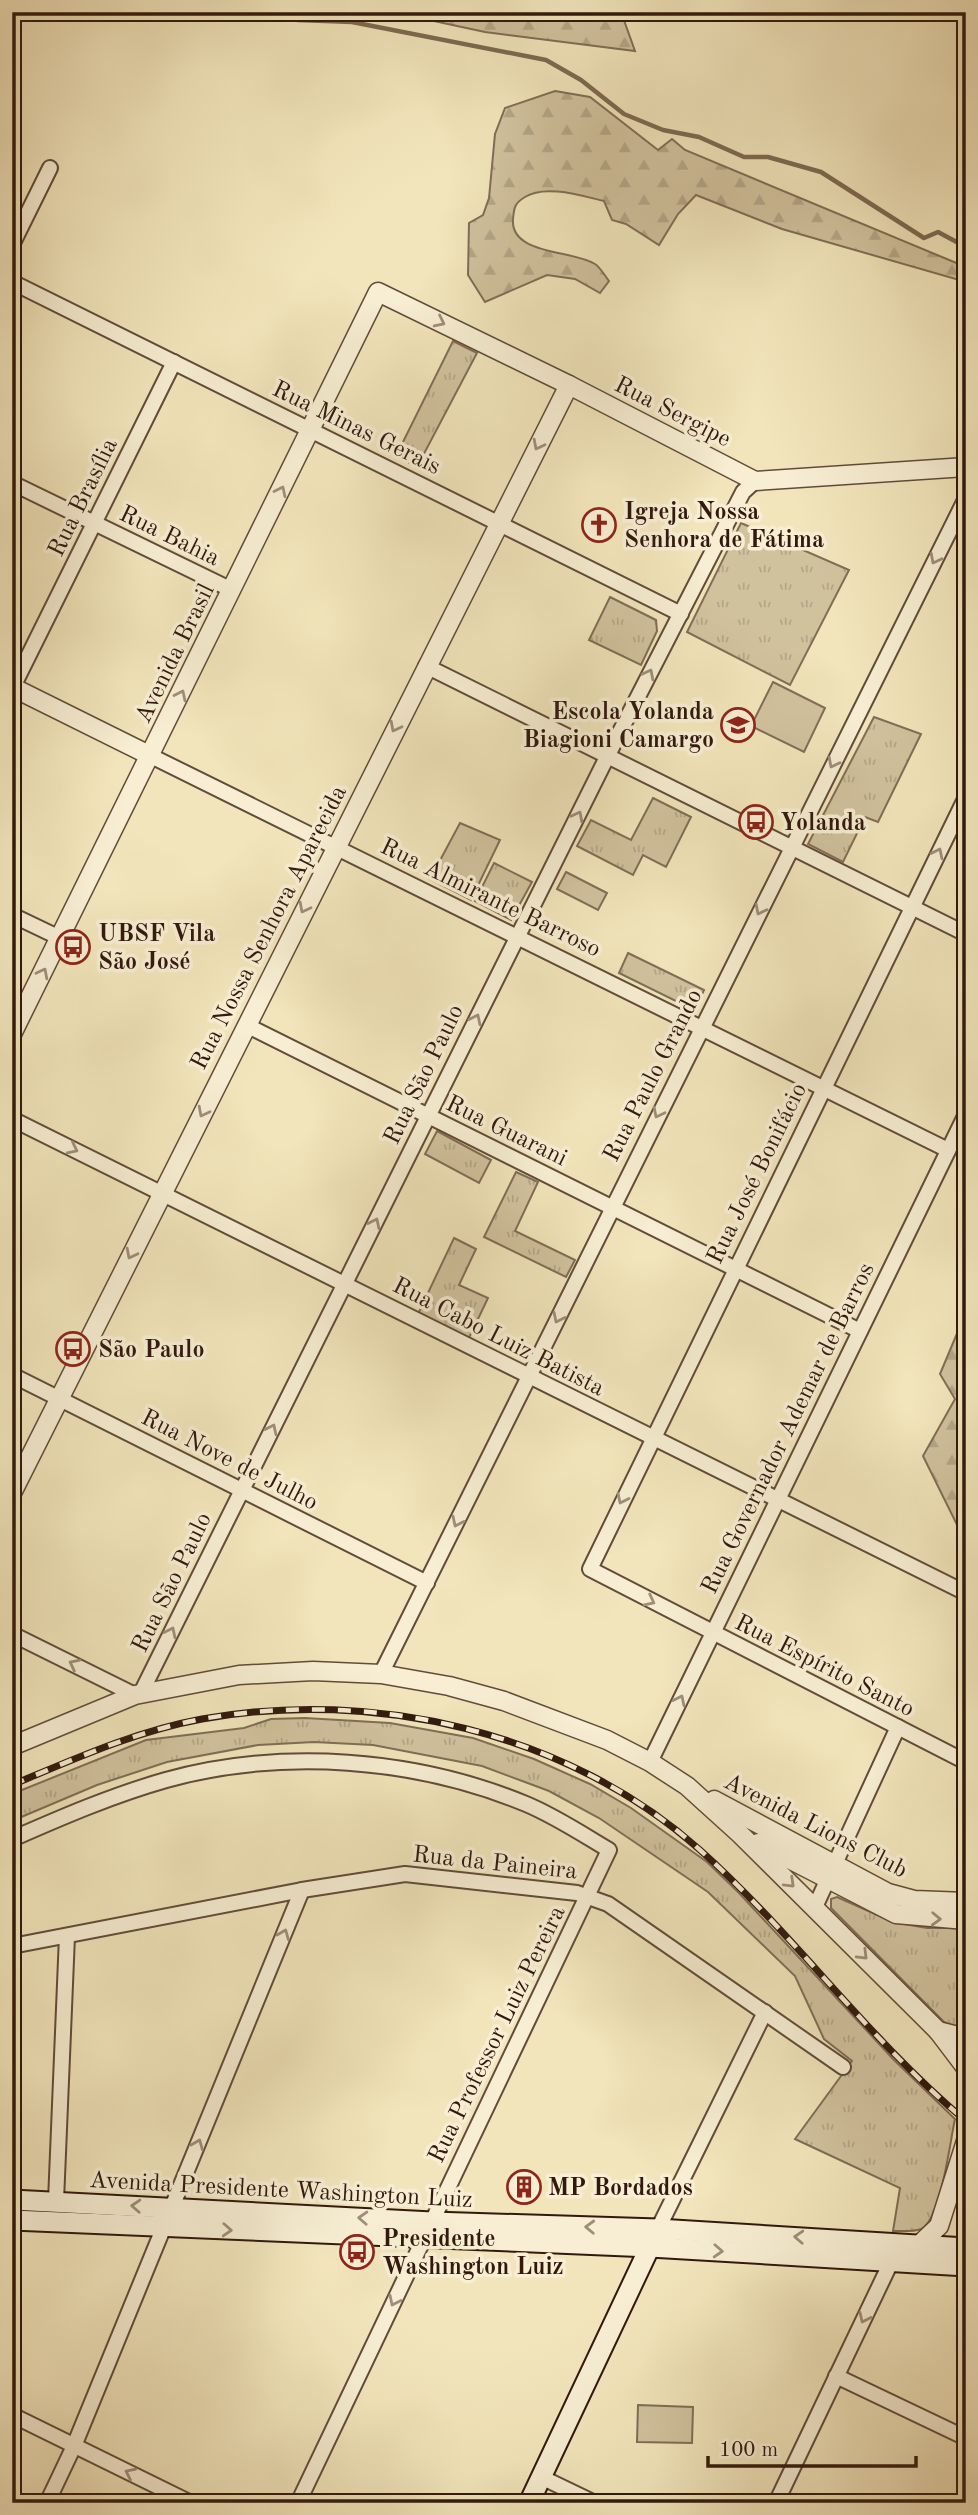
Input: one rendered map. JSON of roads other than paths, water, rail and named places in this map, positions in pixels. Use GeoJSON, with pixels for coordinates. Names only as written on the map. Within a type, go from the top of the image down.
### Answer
{"type":"FeatureCollection","features":[{"type":"Feature","properties":{"kind":"main road","name":"Avenida Presidente Washington Luiz"},"geometry":{"type":"LineString","coordinates":[[12,2200],[172,2207],[428,2230]]}},
{"type":"Feature","properties":{"kind":"main road","name":"Avenida Presidente Washington Luiz"},"geometry":{"type":"LineString","coordinates":[[12,2220],[164,2227],[428,2230],[654,2238],[919,2253],[966,2266]]}},
{"type":"Feature","properties":{"kind":"main road","name":"Avenida Presidente Washington Luiz"},"geometry":{"type":"LineString","coordinates":[[654,2238],[892,2260],[919,2253],[966,2248]]}},
{"type":"Feature","properties":{"kind":"main road"},"geometry":{"type":"LineString","coordinates":[[529,2503],[654,2238]]}},
{"type":"Feature","properties":{"kind":"street"},"geometry":{"type":"LineString","coordinates":[[12,245],[50,168]]}},
{"type":"Feature","properties":{"kind":"street","name":"Rua Minas Gerais"},"geometry":{"type":"LineString","coordinates":[[12,282],[681,614]]}},
{"type":"Feature","properties":{"kind":"street","name":"Rua Sergipe"},"geometry":{"type":"LineString","coordinates":[[379,292],[569,384],[755,481]]}},
{"type":"Feature","properties":{"kind":"street","name":"Avenida Brasil"},"geometry":{"type":"LineString","coordinates":[[12,1034],[379,292]]}},
{"type":"Feature","properties":{"kind":"street","name":"Rua Brasília"},"geometry":{"type":"LineString","coordinates":[[12,688],[174,362]]}},
{"type":"Feature","properties":{"kind":"street","name":"Rua Nossa Senhora Aparecida"},"geometry":{"type":"LineString","coordinates":[[12,1493],[569,384]]}},
{"type":"Feature","properties":{"kind":"street"},"geometry":{"type":"LineString","coordinates":[[755,481],[966,467]]}},
{"type":"Feature","properties":{"kind":"street","name":"Rua São Paulo"},"geometry":{"type":"LineString","coordinates":[[138,1694],[607,757],[743,492],[755,481]]}},
{"type":"Feature","properties":{"kind":"street","name":"Rua Bahia"},"geometry":{"type":"LineString","coordinates":[[12,483],[232,590]]}},
{"type":"Feature","properties":{"kind":"street","name":"Rua Paulo Grando"},"geometry":{"type":"LineString","coordinates":[[382,1674],[611,1207],[966,498]]}},
{"type":"Feature","properties":{"kind":"street"},"geometry":{"type":"LineString","coordinates":[[426,666],[790,849],[966,934]]}},
{"type":"Feature","properties":{"kind":"street","name":"Rua Almirante Barroso"},"geometry":{"type":"LineString","coordinates":[[12,688],[948,1150]]}},
{"type":"Feature","properties":{"kind":"street","name":"Rua José Bonifácio"},"geometry":{"type":"LineString","coordinates":[[590,1569],[966,797]]}},
{"type":"Feature","properties":{"kind":"street"},"geometry":{"type":"LineString","coordinates":[[12,915],[60,938]]}},
{"type":"Feature","properties":{"kind":"street","name":"Rua Guarani"},"geometry":{"type":"LineString","coordinates":[[246,1025],[860,1331]]}},
{"type":"Feature","properties":{"kind":"street","name":"Rua Governador Ademar de Barros"},"geometry":{"type":"LineString","coordinates":[[650,1762],[966,1114]]}},
{"type":"Feature","properties":{"kind":"street","name":"Rua Cabo Luiz Batista"},"geometry":{"type":"LineString","coordinates":[[12,1119],[966,1593]]}},
{"type":"Feature","properties":{"kind":"street","name":"Rua Nove de Julho"},"geometry":{"type":"LineString","coordinates":[[12,1375],[427,1583]]}},
{"type":"Feature","properties":{"kind":"street","name":"Rua Espírito Santo"},"geometry":{"type":"LineString","coordinates":[[590,1569],[966,1762]]}},
{"type":"Feature","properties":{"kind":"street"},"geometry":{"type":"LineString","coordinates":[[12,1633],[138,1694]]}},
{"type":"Feature","properties":{"kind":"street"},"geometry":{"type":"LineString","coordinates":[[12,1746],[138,1694],[175,1685],[273,1671],[382,1674],[449,1686],[504,1701],[607,1740],[650,1762],[687,1786],[740,1833],[938,2031],[966,2068]]}},
{"type":"Feature","properties":{"kind":"street"},"geometry":{"type":"LineString","coordinates":[[815,1907],[898,1727]]}},
{"type":"Feature","properties":{"kind":"street","name":"Rua Professor Luiz Pereira"},"geometry":{"type":"LineString","coordinates":[[12,1839],[70,1814],[166,1780],[263,1763],[336,1762],[394,1767],[488,1790],[528,1804],[609,1850],[298,2503]]}},
{"type":"Feature","properties":{"kind":"street","name":"Avenida Lions Club"},"geometry":{"type":"LineString","coordinates":[[687,1786],[896,1914],[966,1920]]}},
{"type":"Feature","properties":{"kind":"street","name":"Avenida Lions Club"},"geometry":{"type":"LineString","coordinates":[[740,1833],[831,1873],[900,1898],[966,1902]]}},
{"type":"Feature","properties":{"kind":"street","name":"Rua da Paineira"},"geometry":{"type":"LineString","coordinates":[[12,1946],[302,1890],[405,1874],[588,1896],[608,1904],[843,2067]]}},
{"type":"Feature","properties":{"kind":"street"},"geometry":{"type":"LineString","coordinates":[[47,2503],[74,2446],[302,1890]]}},
{"type":"Feature","properties":{"kind":"street"},"geometry":{"type":"LineString","coordinates":[[56,2202],[67,1936]]}},
{"type":"Feature","properties":{"kind":"street"},"geometry":{"type":"LineString","coordinates":[[654,2238],[765,2012]]}},
{"type":"Feature","properties":{"kind":"street"},"geometry":{"type":"LineString","coordinates":[[938,2031],[966,2038]]}},
{"type":"Feature","properties":{"kind":"street"},"geometry":{"type":"LineString","coordinates":[[919,2253],[939,2226],[965,2152]]}},
{"type":"Feature","properties":{"kind":"street"},"geometry":{"type":"LineString","coordinates":[[776,2503],[892,2260]]}},
{"type":"Feature","properties":{"kind":"street"},"geometry":{"type":"LineString","coordinates":[[836,2376],[966,2438]]}},
{"type":"Feature","properties":{"kind":"street"},"geometry":{"type":"LineString","coordinates":[[12,2415],[191,2503]]}},
{"type":"Feature","properties":{"kind":"street"},"geometry":{"type":"LineString","coordinates":[[541,2477],[595,2503]]}},
{"type":"Feature","properties":{"kind":"waterway"},"geometry":{"type":"LineString","coordinates":[[261,12],[298,20],[352,22],[546,60],[581,80],[624,114],[663,130],[699,137],[744,157],[768,157],[821,172],[924,238],[938,232],[966,247]]}},
{"type":"Feature","properties":{"kind":"railway"},"geometry":{"type":"LineString","coordinates":[[12,1785],[106,1747],[177,1724],[267,1711],[334,1710],[400,1716],[466,1729],[530,1749],[591,1775],[648,1809],[700,1850],[767,1916],[896,2056],[966,2121]]}},
{"type":"Feature","properties":{"kind":"place","name":"Igreja Nossa Senhora de Fátima"},"geometry":{"type":"Point","coordinates":[599,525]}},
{"type":"Feature","properties":{"kind":"place","name":"Escola Yolanda Biagioni Camargo"},"geometry":{"type":"Point","coordinates":[738,725]}},
{"type":"Feature","properties":{"kind":"place","name":"Yolanda"},"geometry":{"type":"Point","coordinates":[756,822]}},
{"type":"Feature","properties":{"kind":"place","name":"UBSF Vila São José"},"geometry":{"type":"Point","coordinates":[73,947]}},
{"type":"Feature","properties":{"kind":"place","name":"São Paulo"},"geometry":{"type":"Point","coordinates":[73,1349]}},
{"type":"Feature","properties":{"kind":"place","name":"MP Bordados"},"geometry":{"type":"Point","coordinates":[524,2187]}},
{"type":"Feature","properties":{"kind":"place","name":"Presidente Washington Luiz"},"geometry":{"type":"Point","coordinates":[357,2252]}}]}
